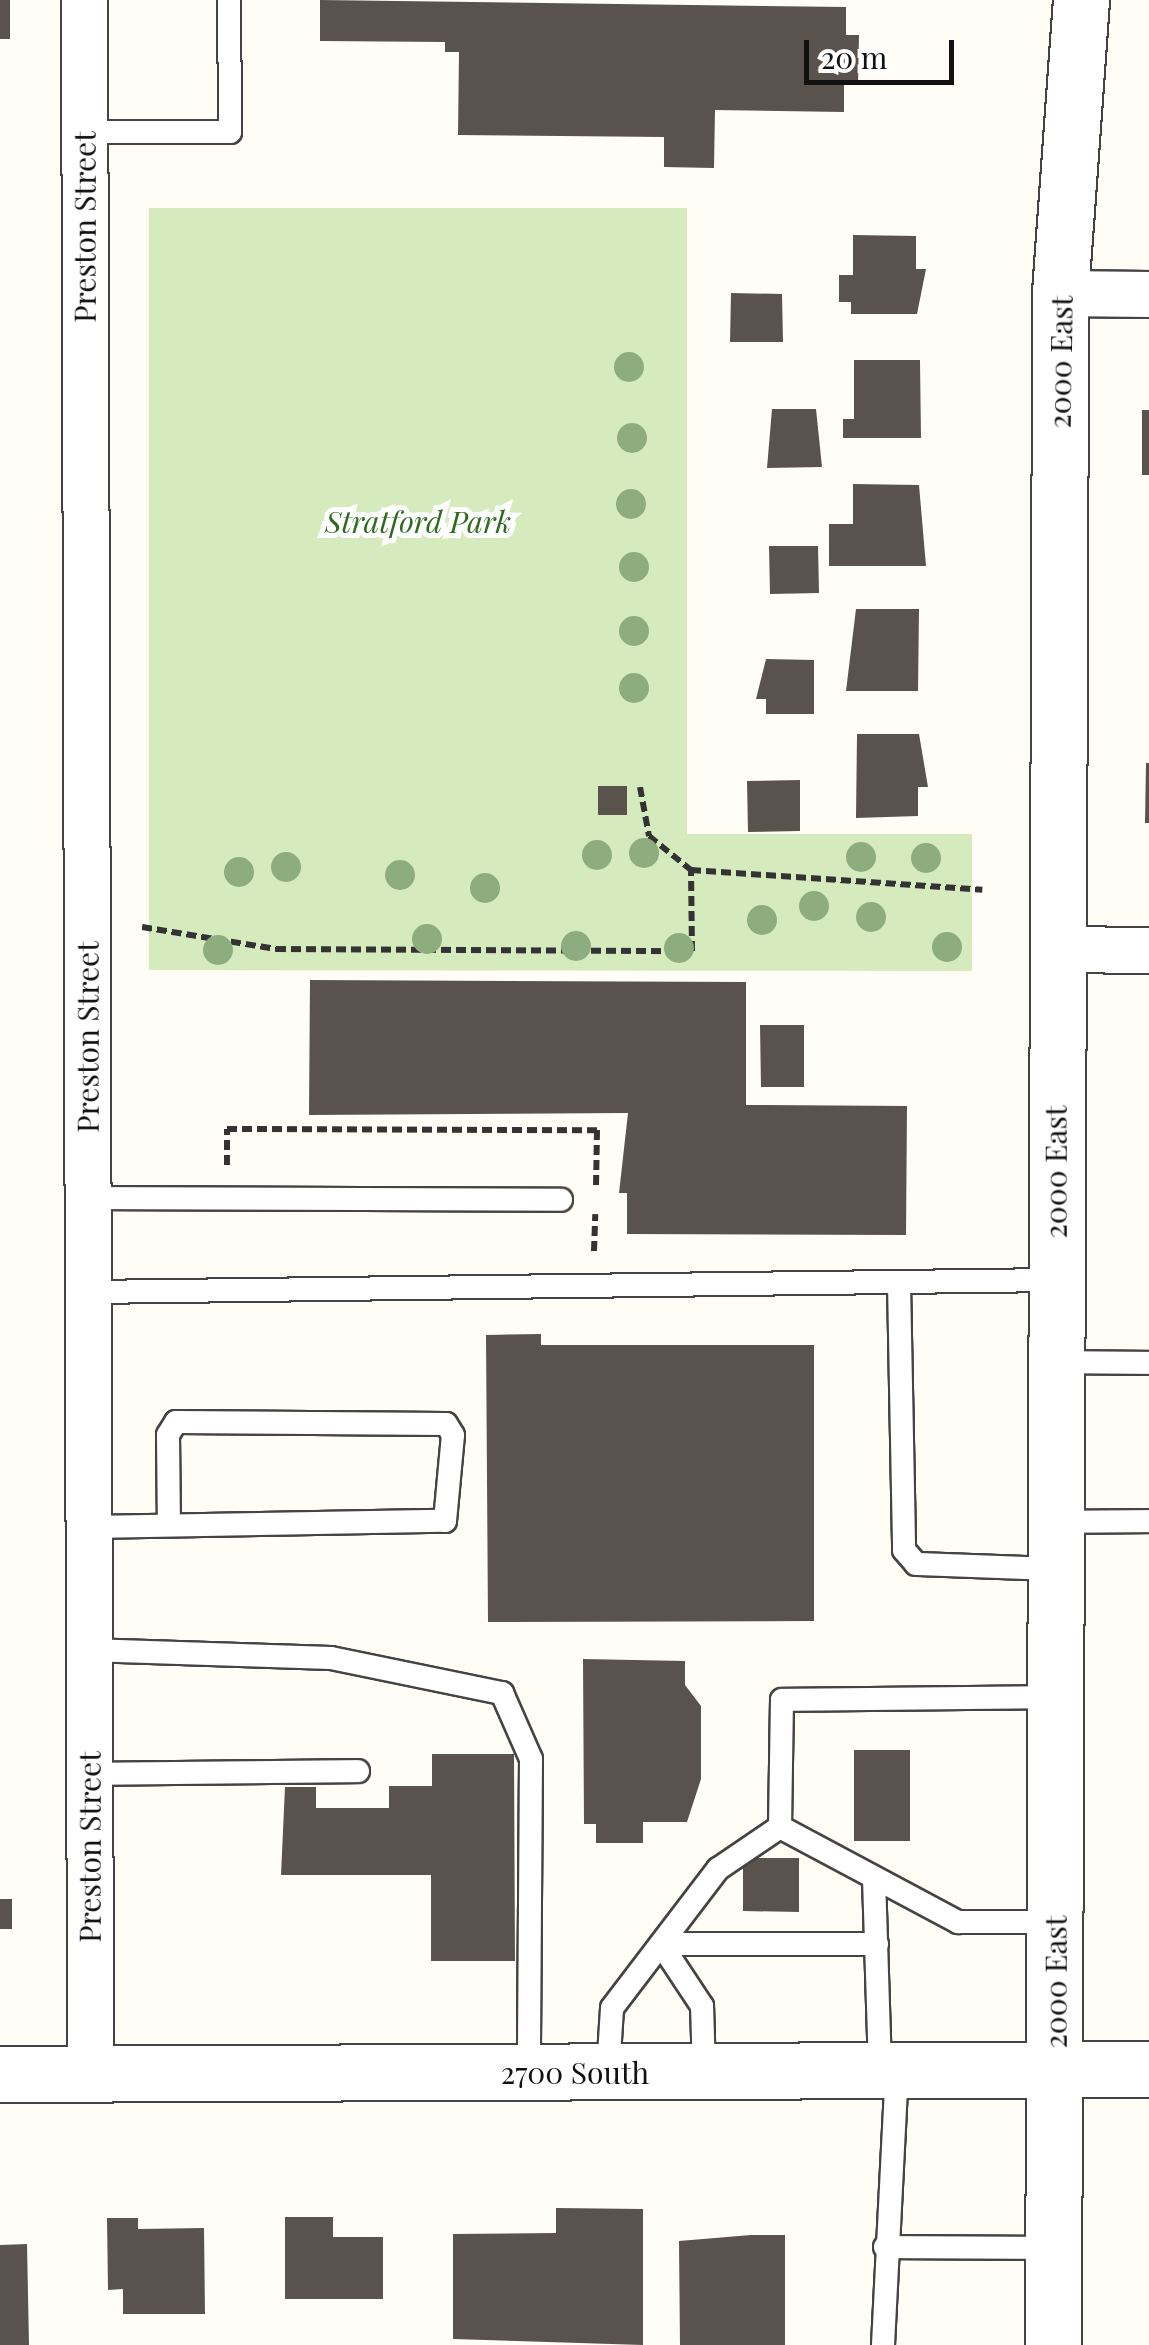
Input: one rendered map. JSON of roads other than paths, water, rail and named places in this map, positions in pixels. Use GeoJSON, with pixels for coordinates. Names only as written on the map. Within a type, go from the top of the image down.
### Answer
{"type":"FeatureCollection","features":[{"type":"Feature","properties":{"kind":"street","name":"Preston Street"},"geometry":{"type":"LineString","coordinates":[[84,0],[90,2074]]}},
{"type":"Feature","properties":{"kind":"street","name":"2000 East"},"geometry":{"type":"LineString","coordinates":[[1053,2345],[1060,293],[1081,0]]}},
{"type":"Feature","properties":{"kind":"street"},"geometry":{"type":"LineString","coordinates":[[1060,293],[1149,294]]}},
{"type":"Feature","properties":{"kind":"street"},"geometry":{"type":"LineString","coordinates":[[1056,949],[1149,950]]}},
{"type":"Feature","properties":{"kind":"street","name":"2700 South"},"geometry":{"type":"LineString","coordinates":[[0,2074],[1149,2069]]}},
{"type":"Feature","properties":{"kind":"lane"},"geometry":{"type":"LineString","coordinates":[[84,132],[230,132],[230,0]]}},
{"type":"Feature","properties":{"kind":"lane"},"geometry":{"type":"LineString","coordinates":[[88,1198],[561,1200]]}},
{"type":"Feature","properties":{"kind":"lane"},"geometry":{"type":"LineString","coordinates":[[88,1292],[1054,1280]]}},
{"type":"Feature","properties":{"kind":"lane"},"geometry":{"type":"LineString","coordinates":[[898,1282],[904,1550],[916,1564],[1054,1545],[1149,1521]]}},
{"type":"Feature","properties":{"kind":"lane"},"geometry":{"type":"LineString","coordinates":[[1054,1362],[1149,1363]]}},
{"type":"Feature","properties":{"kind":"lane"},"geometry":{"type":"LineString","coordinates":[[88,1527],[445,1521],[453,1435],[446,1424],[176,1422],[168,1435],[169,1525]]}},
{"type":"Feature","properties":{"kind":"lane"},"geometry":{"type":"LineString","coordinates":[[88,1650],[331,1658],[502,1692],[530,1759],[529,2072]]}},
{"type":"Feature","properties":{"kind":"lane"},"geometry":{"type":"LineString","coordinates":[[780,1826],[782,1700],[1055,1697]]}},
{"type":"Feature","properties":{"kind":"lane"},"geometry":{"type":"LineString","coordinates":[[89,1774],[358,1771]]}},
{"type":"Feature","properties":{"kind":"lane"},"geometry":{"type":"LineString","coordinates":[[780,1826],[958,1922],[1055,1922]]}},
{"type":"Feature","properties":{"kind":"lane"},"geometry":{"type":"LineString","coordinates":[[608,2072],[612,2008],[718,1869],[780,1826]]}},
{"type":"Feature","properties":{"kind":"lane"},"geometry":{"type":"LineString","coordinates":[[874,1878],[888,2071],[883,2345]]}},
{"type":"Feature","properties":{"kind":"lane"},"geometry":{"type":"LineString","coordinates":[[662,1944],[876,1944]]}},
{"type":"Feature","properties":{"kind":"lane"},"geometry":{"type":"LineString","coordinates":[[662,1944],[702,2006],[704,2072]]}},
{"type":"Feature","properties":{"kind":"lane"},"geometry":{"type":"LineString","coordinates":[[885,2248],[1053,2248]]}},
{"type":"Feature","properties":{"kind":"park label","name":"Stratford Park"},"geometry":{"type":"Point","coordinates":[418,521]}}]}
